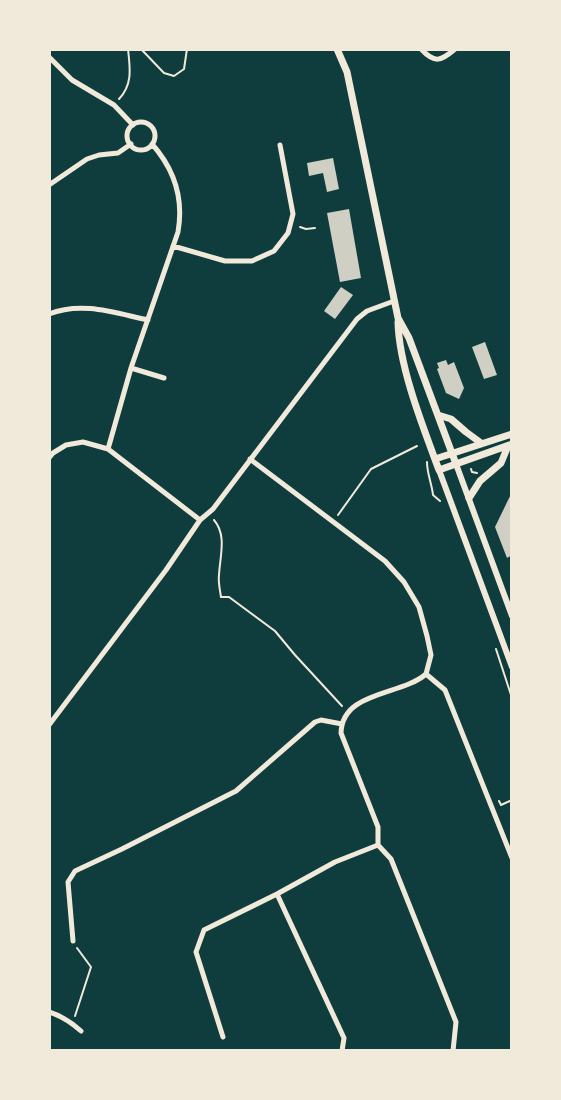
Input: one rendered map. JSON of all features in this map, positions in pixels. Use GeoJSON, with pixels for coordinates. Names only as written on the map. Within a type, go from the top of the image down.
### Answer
{"type":"FeatureCollection","features":[{"type":"Feature","properties":{"kind":"main road"},"geometry":{"type":"LineString","coordinates":[[337,49],[347,72],[398,318],[399,342],[419,415],[439,470],[510,445]]}},
{"type":"Feature","properties":{"kind":"main road"},"geometry":{"type":"LineString","coordinates":[[398,318],[409,338],[456,464]]}},
{"type":"Feature","properties":{"kind":"main road"},"geometry":{"type":"LineString","coordinates":[[438,415],[451,419],[481,443]]}},
{"type":"Feature","properties":{"kind":"main road"},"geometry":{"type":"LineString","coordinates":[[435,458],[512,434]]}},
{"type":"Feature","properties":{"kind":"main road"},"geometry":{"type":"LineString","coordinates":[[469,498],[480,481],[501,463],[510,445]]}},
{"type":"Feature","properties":{"kind":"street"},"geometry":{"type":"LineString","coordinates":[[422,49],[436,60],[442,59],[455,49]]}},
{"type":"Feature","properties":{"kind":"street"},"geometry":{"type":"LineString","coordinates":[[49,57],[72,80],[114,105],[133,125]]}},
{"type":"Feature","properties":{"kind":"street"},"geometry":{"type":"LineString","coordinates":[[140,122],[151,126],[155,133],[152,144],[147,148],[140,149],[131,144],[128,134],[133,125],[140,122]]}},
{"type":"Feature","properties":{"kind":"street"},"geometry":{"type":"LineString","coordinates":[[49,185],[87,159],[118,153],[131,144]]}},
{"type":"Feature","properties":{"kind":"street"},"geometry":{"type":"LineString","coordinates":[[108,449],[131,368],[178,232],[179,192],[169,166],[152,144]]}},
{"type":"Feature","properties":{"kind":"street"},"geometry":{"type":"LineString","coordinates":[[173,246],[225,261],[252,261],[274,251],[288,233],[293,214],[280,145]]}},
{"type":"Feature","properties":{"kind":"street"},"geometry":{"type":"LineString","coordinates":[[49,725],[166,570],[200,520],[213,509],[357,319],[367,311],[394,301]]}},
{"type":"Feature","properties":{"kind":"street"},"geometry":{"type":"LineString","coordinates":[[49,314],[62,309],[90,307],[148,320]]}},
{"type":"Feature","properties":{"kind":"street"},"geometry":{"type":"LineString","coordinates":[[131,368],[164,378]]}},
{"type":"Feature","properties":{"kind":"street"},"geometry":{"type":"LineString","coordinates":[[49,458],[66,445],[83,442],[108,449],[200,520]]}},
{"type":"Feature","properties":{"kind":"street"},"geometry":{"type":"LineString","coordinates":[[250,459],[385,561],[404,582],[419,607],[431,655],[426,674],[414,684],[361,701],[349,710],[341,733],[378,827],[378,845],[391,859],[456,1022],[453,1051]]}},
{"type":"Feature","properties":{"kind":"street"},"geometry":{"type":"LineString","coordinates":[[456,464],[512,616]]}},
{"type":"Feature","properties":{"kind":"street"},"geometry":{"type":"LineString","coordinates":[[439,470],[512,667]]}},
{"type":"Feature","properties":{"kind":"street"},"geometry":{"type":"LineString","coordinates":[[426,674],[446,690],[512,858]]}},
{"type":"Feature","properties":{"kind":"street"},"geometry":{"type":"LineString","coordinates":[[73,941],[68,882],[75,871],[236,791],[315,722],[321,720],[342,724]]}},
{"type":"Feature","properties":{"kind":"street"},"geometry":{"type":"LineString","coordinates":[[223,1037],[196,952],[204,930],[335,862],[378,845]]}},
{"type":"Feature","properties":{"kind":"street"},"geometry":{"type":"LineString","coordinates":[[277,894],[344,1038],[342,1051]]}},
{"type":"Feature","properties":{"kind":"street"},"geometry":{"type":"LineString","coordinates":[[49,1012],[62,1016],[81,1031]]}},
{"type":"Feature","properties":{"kind":"path"},"geometry":{"type":"LineString","coordinates":[[114,105],[129,83],[128,49]]}},
{"type":"Feature","properties":{"kind":"path"},"geometry":{"type":"LineString","coordinates":[[141,49],[164,73],[174,76],[184,69],[187,49]]}},
{"type":"Feature","properties":{"kind":"path"},"geometry":{"type":"LineString","coordinates":[[300,227],[314,228]]}},
{"type":"Feature","properties":{"kind":"path"},"geometry":{"type":"LineString","coordinates":[[333,521],[371,469],[417,446]]}},
{"type":"Feature","properties":{"kind":"path"},"geometry":{"type":"LineString","coordinates":[[468,474],[472,471],[481,474]]}},
{"type":"Feature","properties":{"kind":"path"},"geometry":{"type":"LineString","coordinates":[[207,514],[219,525],[221,533],[218,578],[221,597],[229,597],[275,631],[338,703],[349,710]]}},
{"type":"Feature","properties":{"kind":"path"},"geometry":{"type":"LineString","coordinates":[[491,804],[499,801],[501,805],[512,800]]}},
{"type":"Feature","properties":{"kind":"path"},"geometry":{"type":"LineString","coordinates":[[72,1022],[91,967],[73,941]]}},
{"type":"Feature","properties":{"kind":"building"},"geometry":{"type":"Polygon","coordinates":[[[333,158],[339,189],[327,192],[323,173],[309,176],[307,163],[333,158]]]}},
{"type":"Feature","properties":{"kind":"building"},"geometry":{"type":"Polygon","coordinates":[[[349,209],[361,278],[340,282],[327,213],[349,209]]]}},
{"type":"Feature","properties":{"kind":"building"},"geometry":{"type":"Polygon","coordinates":[[[341,287],[353,295],[335,319],[324,311],[341,287]]]}},
{"type":"Feature","properties":{"kind":"building"},"geometry":{"type":"Polygon","coordinates":[[[485,342],[497,375],[484,379],[472,347],[485,342]]]}},
{"type":"Feature","properties":{"kind":"building"},"geometry":{"type":"Polygon","coordinates":[[[446,360],[448,365],[454,362],[464,388],[459,399],[446,393],[437,369],[437,363],[446,360]]]}},
{"type":"Feature","properties":{"kind":"building"},"geometry":{"type":"Polygon","coordinates":[[[512,492],[512,555],[507,558],[495,527],[512,492]]]}}]}
